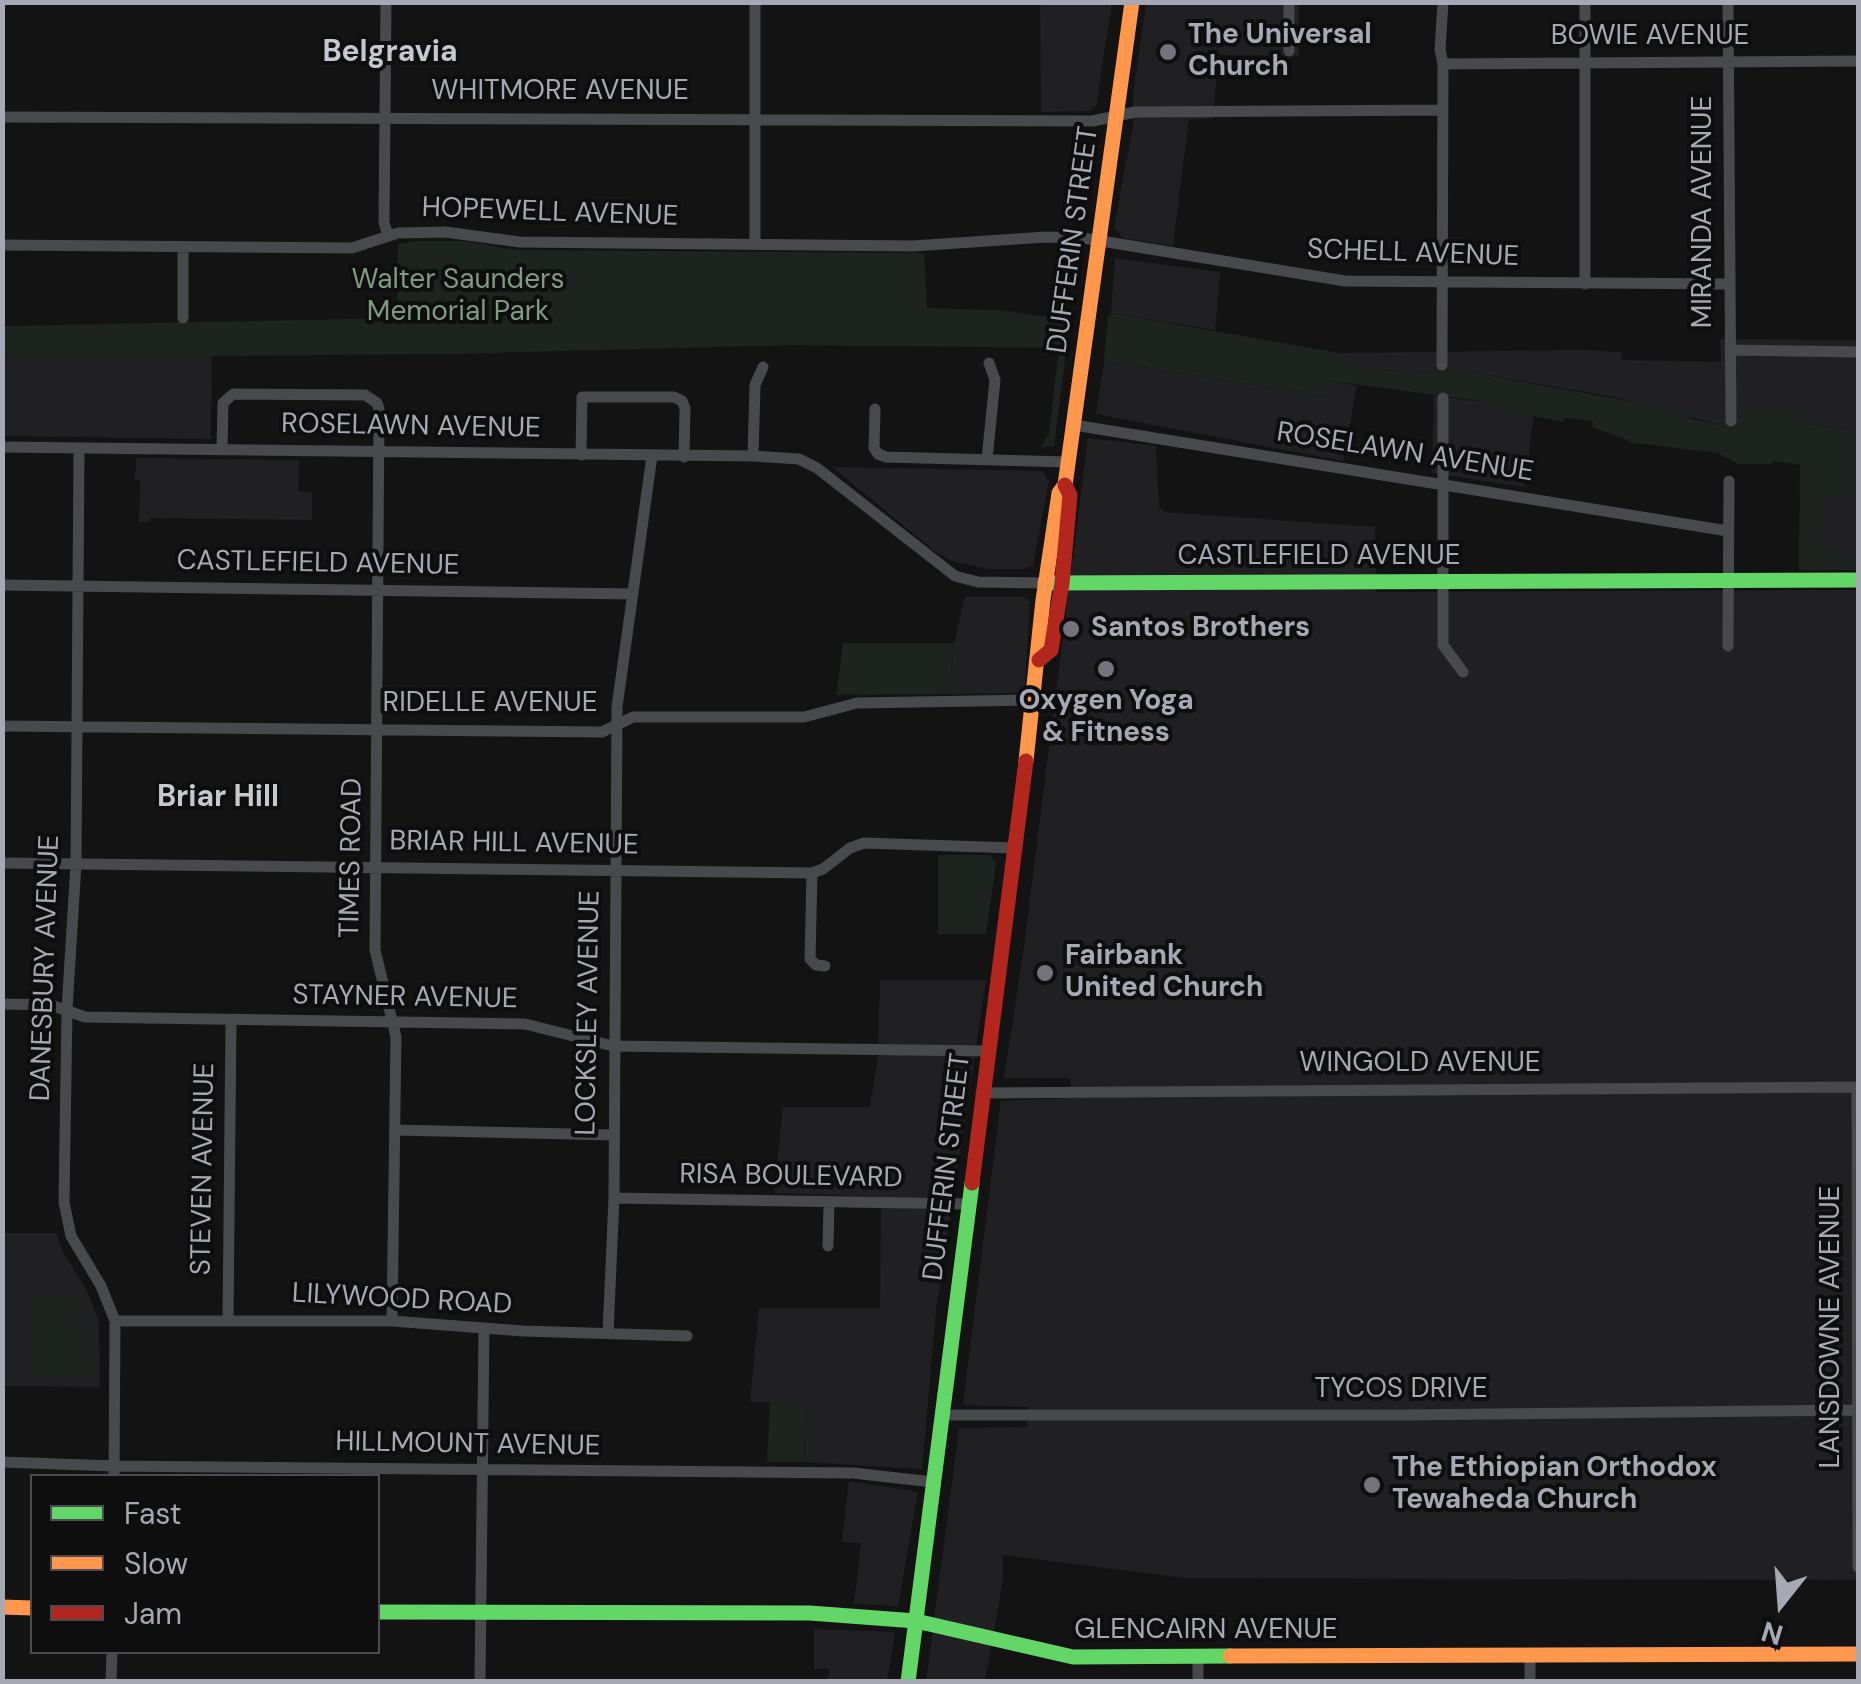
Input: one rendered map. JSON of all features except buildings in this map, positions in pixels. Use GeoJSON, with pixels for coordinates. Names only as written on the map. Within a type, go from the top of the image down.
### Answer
{"type":"FeatureCollection","features":[{"type":"Feature","properties":{"kind":"street"},"geometry":{"type":"LineString","coordinates":[[386,2],[384,222],[388,236]]}},
{"type":"Feature","properties":{"kind":"street"},"geometry":{"type":"LineString","coordinates":[[755,2],[755,242]]}},
{"type":"Feature","properties":{"kind":"street","name":"DUFFERIN STREET"},"geometry":{"type":"LineString","coordinates":[[908,1682],[1033,700],[1039,660],[1051,650],[1054,583],[1070,496],[1065,484],[1067,462],[1132,2]]}},
{"type":"Feature","properties":{"kind":"street"},"geometry":{"type":"LineString","coordinates":[[1289,2],[1289,50]]}},
{"type":"Feature","properties":{"kind":"street"},"geometry":{"type":"LineString","coordinates":[[1442,365],[1443,2]]}},
{"type":"Feature","properties":{"kind":"street"},"geometry":{"type":"LineString","coordinates":[[1585,2],[1585,284]]}},
{"type":"Feature","properties":{"kind":"street","name":"MIRANDA AVENUE"},"geometry":{"type":"LineString","coordinates":[[1728,2],[1731,421]]}},
{"type":"Feature","properties":{"kind":"street","name":"BOWIE AVENUE"},"geometry":{"type":"LineString","coordinates":[[1443,64],[1858,61]]}},
{"type":"Feature","properties":{"kind":"street"},"geometry":{"type":"LineString","coordinates":[[1116,115],[1442,110]]}},
{"type":"Feature","properties":{"kind":"street","name":"WHITMORE AVENUE"},"geometry":{"type":"LineString","coordinates":[[2,117],[1093,122],[1116,115]]}},
{"type":"Feature","properties":{"kind":"street","name":"HOPEWELL AVENUE"},"geometry":{"type":"LineString","coordinates":[[2,245],[352,248],[388,236],[445,232],[520,242],[925,246],[1026,236],[1098,241]]}},
{"type":"Feature","properties":{"kind":"street","name":"SCHELL AVENUE"},"geometry":{"type":"LineString","coordinates":[[1098,241],[1345,282],[1728,284]]}},
{"type":"Feature","properties":{"kind":"street"},"geometry":{"type":"LineString","coordinates":[[183,246],[183,318]]}},
{"type":"Feature","properties":{"kind":"street"},"geometry":{"type":"LineString","coordinates":[[1730,350],[1858,352]]}},
{"type":"Feature","properties":{"kind":"street"},"geometry":{"type":"LineString","coordinates":[[987,459],[995,380],[989,364]]}},
{"type":"Feature","properties":{"kind":"street"},"geometry":{"type":"LineString","coordinates":[[754,456],[756,385],[763,366]]}},
{"type":"Feature","properties":{"kind":"street","name":"TIMES ROAD"},"geometry":{"type":"LineString","coordinates":[[222,450],[223,403],[233,394],[365,395],[377,403],[380,589],[375,950],[394,1023],[392,1322]]}},
{"type":"Feature","properties":{"kind":"street"},"geometry":{"type":"LineString","coordinates":[[581,455],[582,397],[678,398],[686,408],[684,457]]}},
{"type":"Feature","properties":{"kind":"street"},"geometry":{"type":"LineString","coordinates":[[1443,398],[1444,645],[1463,672]]}},
{"type":"Feature","properties":{"kind":"street"},"geometry":{"type":"LineString","coordinates":[[875,410],[874,448],[886,457],[1067,462]]}},
{"type":"Feature","properties":{"kind":"street","name":"ROSELAWN AVENUE"},"geometry":{"type":"LineString","coordinates":[[1074,425],[1728,530]]}},
{"type":"Feature","properties":{"kind":"street","name":"ROSELAWN AVENUE"},"geometry":{"type":"LineString","coordinates":[[2,447],[754,456],[799,459],[817,468]]}},
{"type":"Feature","properties":{"kind":"street","name":"DANESBURY AVENUE"},"geometry":{"type":"LineString","coordinates":[[79,449],[76,864],[66,1009],[65,1213],[71,1236],[115,1320],[114,1472]]}},
{"type":"Feature","properties":{"kind":"street","name":"LOCKSLEY AVENUE"},"geometry":{"type":"LineString","coordinates":[[608,1333],[614,1198],[617,725],[652,456]]}},
{"type":"Feature","properties":{"kind":"street","name":"CASTLEFIELD AVENUE"},"geometry":{"type":"LineString","coordinates":[[817,468],[955,576],[978,582],[1858,580]]}},
{"type":"Feature","properties":{"kind":"street"},"geometry":{"type":"LineString","coordinates":[[1728,646],[1729,481]]}},
{"type":"Feature","properties":{"kind":"street","name":"CASTLEFIELD AVENUE"},"geometry":{"type":"LineString","coordinates":[[2,585],[632,594]]}},
{"type":"Feature","properties":{"kind":"street","name":"RIDELLE AVENUE"},"geometry":{"type":"LineString","coordinates":[[2,726],[602,732],[634,717],[804,717],[857,703],[1033,700]]}},
{"type":"Feature","properties":{"kind":"street"},"geometry":{"type":"LineString","coordinates":[[825,966],[816,966],[810,958],[812,873],[864,843],[1015,848]]}},
{"type":"Feature","properties":{"kind":"street","name":"BRIAR HILL AVENUE"},"geometry":{"type":"LineString","coordinates":[[2,863],[812,873]]}},
{"type":"Feature","properties":{"kind":"street","name":"STAYNER AVENUE"},"geometry":{"type":"LineString","coordinates":[[2,1004],[44,1004],[85,1018],[525,1024],[613,1046],[988,1051]]}},
{"type":"Feature","properties":{"kind":"street","name":"STEVEN AVENUE"},"geometry":{"type":"LineString","coordinates":[[228,1319],[232,1020]]}},
{"type":"Feature","properties":{"kind":"street","name":"WINGOLD AVENUE"},"geometry":{"type":"LineString","coordinates":[[981,1093],[1858,1087]]}},
{"type":"Feature","properties":{"kind":"street","name":"LANSDOWNE AVENUE"},"geometry":{"type":"LineString","coordinates":[[1858,1087],[1858,1567]]}},
{"type":"Feature","properties":{"kind":"street"},"geometry":{"type":"LineString","coordinates":[[396,1130],[613,1135]]}},
{"type":"Feature","properties":{"kind":"street","name":"RISA BOULEVARD"},"geometry":{"type":"LineString","coordinates":[[614,1198],[968,1204]]}},
{"type":"Feature","properties":{"kind":"street"},"geometry":{"type":"LineString","coordinates":[[828,1246],[830,1203]]}},
{"type":"Feature","properties":{"kind":"street","name":"LILYWOOD ROAD"},"geometry":{"type":"LineString","coordinates":[[115,1320],[392,1322],[687,1336]]}},
{"type":"Feature","properties":{"kind":"street"},"geometry":{"type":"LineString","coordinates":[[480,1682],[484,1328]]}},
{"type":"Feature","properties":{"kind":"street","name":"TYCOS DRIVE"},"geometry":{"type":"LineString","coordinates":[[943,1414],[1405,1415],[1858,1410]]}},
{"type":"Feature","properties":{"kind":"street","name":"HILLMOUNT AVENUE"},"geometry":{"type":"LineString","coordinates":[[2,1462],[114,1472],[853,1474],[933,1482]]}},
{"type":"Feature","properties":{"kind":"street"},"geometry":{"type":"LineString","coordinates":[[2,1608],[30,1608]]}},
{"type":"Feature","properties":{"kind":"street","name":"GLENCAIRN AVENUE"},"geometry":{"type":"LineString","coordinates":[[380,1612],[810,1613],[916,1622],[1073,1657],[1858,1654]]}},
{"type":"Feature","properties":{"kind":"street"},"geometry":{"type":"LineString","coordinates":[[111,1682],[112,1654]]}},
{"type":"Feature","properties":{"kind":"street"},"geometry":{"type":"LineString","coordinates":[[1530,1656],[1530,1682]]}},
{"type":"Feature","properties":{"kind":"street"},"geometry":{"type":"LineString","coordinates":[[1198,1658],[1198,1682]]}},
{"type":"Feature","properties":{"kind":"shaded area"},"geometry":{"type":"Polygon","coordinates":[[[1040,3],[1112,3],[1096,106],[1091,111],[1041,112],[1040,3]]]}},
{"type":"Feature","properties":{"kind":"shaded area"},"geometry":{"type":"Polygon","coordinates":[[[1146,3],[1299,3],[1299,56],[1218,55],[1213,119],[1189,119],[1173,246],[1123,238],[1114,228],[1133,125],[1133,94],[1146,3]]]}},
{"type":"Feature","properties":{"kind":"shaded area"},"geometry":{"type":"Polygon","coordinates":[[[1115,258],[1220,272],[1215,330],[1111,313],[1115,258]]]}},
{"type":"Feature","properties":{"kind":"shaded area"},"geometry":{"type":"Polygon","coordinates":[[[1720,339],[1858,340],[1858,432],[1811,424],[1811,410],[1746,409],[1721,425],[1614,397],[1458,370],[1435,369],[1429,374],[1367,369],[1339,353],[1581,350],[1621,352],[1623,360],[1721,362],[1720,339]]]}},
{"type":"Feature","properties":{"kind":"shaded area"},"geometry":{"type":"Polygon","coordinates":[[[212,354],[211,439],[3,436],[3,358],[212,354]]]}},
{"type":"Feature","properties":{"kind":"shaded area"},"geometry":{"type":"Polygon","coordinates":[[[1104,361],[1326,396],[1329,381],[1357,386],[1343,461],[1096,414],[1104,361]]]}},
{"type":"Feature","properties":{"kind":"shaded area"},"geometry":{"type":"Polygon","coordinates":[[[1434,396],[1492,403],[1491,408],[1534,415],[1524,487],[1432,473],[1434,396]]]}},
{"type":"Feature","properties":{"kind":"shaded area"},"geometry":{"type":"Polygon","coordinates":[[[1088,438],[1156,446],[1159,507],[1165,512],[1375,527],[1376,592],[1858,590],[1858,1580],[1185,1578],[1003,1555],[1003,1580],[985,1681],[926,1682],[959,1428],[1027,1427],[1028,1407],[963,1405],[1001,1101],[1071,1098],[1070,1078],[1004,1078],[1088,438]]]}},
{"type":"Feature","properties":{"kind":"shaded area"},"geometry":{"type":"Polygon","coordinates":[[[136,458],[299,460],[298,491],[312,492],[312,520],[150,518],[150,522],[139,522],[136,458]]]}},
{"type":"Feature","properties":{"kind":"shaded area"},"geometry":{"type":"Polygon","coordinates":[[[1801,465],[1858,472],[1858,570],[1799,570],[1801,465]]]}},
{"type":"Feature","properties":{"kind":"shaded area"},"geometry":{"type":"Polygon","coordinates":[[[832,467],[1043,471],[1049,482],[1033,565],[1027,569],[988,569],[952,561],[832,467]]]}},
{"type":"Feature","properties":{"kind":"shaded area"},"geometry":{"type":"Polygon","coordinates":[[[965,597],[1024,597],[1030,602],[1025,685],[1020,693],[949,694],[954,643],[965,597]]]}},
{"type":"Feature","properties":{"kind":"shaded area"},"geometry":{"type":"Polygon","coordinates":[[[880,980],[986,980],[936,1311],[922,1469],[804,1462],[806,1403],[750,1402],[759,1308],[880,1308],[881,1197],[774,1193],[783,1107],[870,1107],[878,1058],[880,980]]]}},
{"type":"Feature","properties":{"kind":"shaded area"},"geometry":{"type":"Polygon","coordinates":[[[3,1233],[56,1233],[99,1321],[100,1387],[3,1386],[3,1233]]]}},
{"type":"Feature","properties":{"kind":"shaded area"},"geometry":{"type":"Polygon","coordinates":[[[849,1481],[918,1492],[898,1606],[854,1604],[861,1543],[842,1542],[849,1481]]]}},
{"type":"Feature","properties":{"kind":"shaded area"},"geometry":{"type":"Polygon","coordinates":[[[814,1629],[895,1632],[887,1681],[828,1681],[829,1669],[814,1669],[814,1629]]]}},
{"type":"Feature","properties":{"kind":"green space","name":"Walter Saunders Memorial Park"},"geometry":{"type":"Polygon","coordinates":[[[465,241],[516,250],[924,253],[927,308],[1000,310],[1068,320],[1060,348],[1065,349],[1065,361],[1054,446],[1040,448],[1049,434],[1059,348],[794,345],[449,354],[3,358],[3,326],[397,318],[398,244],[465,241]]]}},
{"type":"Feature","properties":{"kind":"green space"},"geometry":{"type":"Polygon","coordinates":[[[1111,313],[1339,353],[1367,369],[1429,374],[1435,369],[1458,370],[1688,412],[1691,419],[1720,425],[1746,409],[1811,409],[1811,424],[1858,432],[1858,494],[1821,495],[1821,540],[1851,559],[1855,570],[1799,570],[1800,465],[1773,461],[1738,464],[1718,453],[1635,443],[1592,427],[1593,421],[1565,418],[1563,422],[1452,397],[1330,381],[1326,396],[1104,361],[1111,313]]]}},
{"type":"Feature","properties":{"kind":"green space"},"geometry":{"type":"Polygon","coordinates":[[[843,643],[954,643],[949,694],[836,695],[843,643]]]}},
{"type":"Feature","properties":{"kind":"green space"},"geometry":{"type":"Polygon","coordinates":[[[938,855],[990,855],[996,863],[986,934],[938,934],[938,855]]]}},
{"type":"Feature","properties":{"kind":"green space"},"geometry":{"type":"Polygon","coordinates":[[[33,1294],[82,1295],[82,1326],[96,1326],[92,1375],[31,1377],[33,1294]]]}},
{"type":"Feature","properties":{"kind":"green space"},"geometry":{"type":"Polygon","coordinates":[[[770,1401],[806,1403],[804,1462],[767,1462],[770,1401]]]}},
{"type":"Feature","properties":{"kind":"traffic: fast"},"geometry":{"type":"LineString","coordinates":[[1045,583],[1858,580]]}},
{"type":"Feature","properties":{"kind":"traffic: fast"},"geometry":{"type":"LineString","coordinates":[[908,1682],[972,1183]]}},
{"type":"Feature","properties":{"kind":"traffic: fast"},"geometry":{"type":"LineString","coordinates":[[380,1612],[810,1613],[916,1621],[1073,1657],[1230,1656]]}},
{"type":"Feature","properties":{"kind":"traffic: slow"},"geometry":{"type":"LineString","coordinates":[[1026,761],[1043,600],[1059,493],[1065,485],[1132,2]]}},
{"type":"Feature","properties":{"kind":"traffic: slow"},"geometry":{"type":"LineString","coordinates":[[2,1607],[30,1608]]}},
{"type":"Feature","properties":{"kind":"traffic: slow"},"geometry":{"type":"LineString","coordinates":[[1230,1656],[1858,1654]]}},
{"type":"Feature","properties":{"kind":"traffic: jam"},"geometry":{"type":"LineString","coordinates":[[1039,660],[1051,650],[1062,583],[1070,495],[1065,485]]}},
{"type":"Feature","properties":{"kind":"traffic: jam"},"geometry":{"type":"LineString","coordinates":[[972,1183],[1026,761]]}},
{"type":"Feature","properties":{"kind":"place","name":"The Universal Church"},"geometry":{"type":"Point","coordinates":[1168,52]}},
{"type":"Feature","properties":{"kind":"place","name":"Santos Brothers"},"geometry":{"type":"Point","coordinates":[1071,629]}},
{"type":"Feature","properties":{"kind":"place","name":"Oxygen Yoga & Fitness"},"geometry":{"type":"Point","coordinates":[1106,669]}},
{"type":"Feature","properties":{"kind":"place","name":"Fairbank United Church"},"geometry":{"type":"Point","coordinates":[1045,973]}},
{"type":"Feature","properties":{"kind":"place","name":"The Ethiopian Orthodox Tewaheda Church"},"geometry":{"type":"Point","coordinates":[1372,1485]}},
{"type":"Feature","properties":{"kind":"district","name":"Belgravia"},"geometry":{"type":"Point","coordinates":[390,53]}},
{"type":"Feature","properties":{"kind":"district","name":"Briar Hill"},"geometry":{"type":"Point","coordinates":[218,798]}}]}
